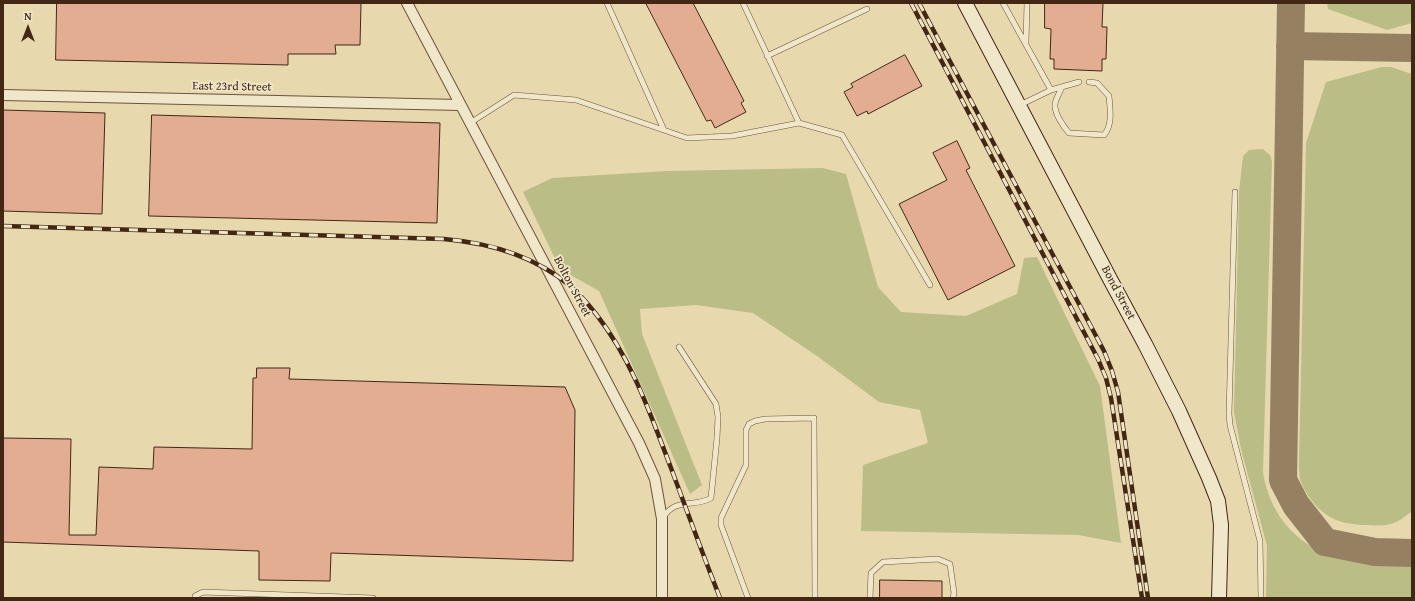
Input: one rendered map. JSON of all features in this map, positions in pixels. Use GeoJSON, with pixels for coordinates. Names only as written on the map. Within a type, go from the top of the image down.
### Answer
{"type":"FeatureCollection","features":[{"type":"Feature","properties":{"kind":"street","name":"Bolton Street"},"geometry":{"type":"LineString","coordinates":[[407,3],[639,444],[655,480],[662,519],[662,598]]}},
{"type":"Feature","properties":{"kind":"street","name":"Bond Street"},"geometry":{"type":"LineString","coordinates":[[964,3],[1149,351],[1179,411],[1218,501],[1221,525],[1219,598]]}},
{"type":"Feature","properties":{"kind":"street","name":"East 23rd Street"},"geometry":{"type":"LineString","coordinates":[[3,95],[460,105]]}},
{"type":"Feature","properties":{"kind":"lane"},"geometry":{"type":"LineString","coordinates":[[607,3],[664,130]]}},
{"type":"Feature","properties":{"kind":"lane"},"geometry":{"type":"LineString","coordinates":[[743,3],[799,123]]}},
{"type":"Feature","properties":{"kind":"lane"},"geometry":{"type":"LineString","coordinates":[[1003,3],[1051,90]]}},
{"type":"Feature","properties":{"kind":"lane"},"geometry":{"type":"LineString","coordinates":[[1026,3],[1026,44]]}},
{"type":"Feature","properties":{"kind":"lane"},"geometry":{"type":"LineString","coordinates":[[768,56],[867,9]]}},
{"type":"Feature","properties":{"kind":"lane"},"geometry":{"type":"LineString","coordinates":[[1019,105],[1051,90],[1079,82]]}},
{"type":"Feature","properties":{"kind":"lane"},"geometry":{"type":"LineString","coordinates":[[1062,86],[1056,101],[1055,109],[1069,133],[1104,135],[1108,131],[1109,125],[1110,96],[1097,83],[1090,82]]}},
{"type":"Feature","properties":{"kind":"lane"},"geometry":{"type":"LineString","coordinates":[[470,123],[514,95],[576,100],[687,138],[724,136],[799,123],[842,135],[930,285]]}},
{"type":"Feature","properties":{"kind":"lane"},"geometry":{"type":"LineString","coordinates":[[1235,192],[1229,414],[1230,425],[1260,541],[1261,598]]}},
{"type":"Feature","properties":{"kind":"lane"},"geometry":{"type":"LineString","coordinates":[[662,519],[666,513],[675,506],[684,503],[705,502],[711,498],[716,463],[718,417],[716,404],[679,347]]}},
{"type":"Feature","properties":{"kind":"lane"},"geometry":{"type":"LineString","coordinates":[[748,598],[721,525],[721,518],[746,465],[746,430],[749,424],[766,419],[814,418],[815,598]]}},
{"type":"Feature","properties":{"kind":"lane"},"geometry":{"type":"LineString","coordinates":[[870,598],[871,574],[883,562],[938,559],[950,564],[954,593],[953,598]]}},
{"type":"Feature","properties":{"kind":"lane"},"geometry":{"type":"LineString","coordinates":[[195,598],[202,592],[265,596],[373,598]]}},
{"type":"Feature","properties":{"kind":"green space"},"geometry":{"type":"Polygon","coordinates":[[[1327,3],[1412,3],[1412,23],[1387,30],[1328,9],[1327,3]]]}},
{"type":"Feature","properties":{"kind":"green space"},"geometry":{"type":"Polygon","coordinates":[[[1382,67],[1391,67],[1412,74],[1412,511],[1394,523],[1384,525],[1363,525],[1342,522],[1332,518],[1320,510],[1310,499],[1300,479],[1299,461],[1306,143],[1326,82],[1382,67]]]}},
{"type":"Feature","properties":{"kind":"green space"},"geometry":{"type":"Polygon","coordinates":[[[1263,149],[1270,155],[1272,161],[1263,472],[1265,484],[1274,507],[1287,526],[1305,542],[1325,554],[1359,561],[1412,562],[1412,598],[1266,598],[1267,546],[1241,449],[1234,412],[1239,192],[1243,156],[1249,150],[1263,149]]]}},
{"type":"Feature","properties":{"kind":"green space"},"geometry":{"type":"Polygon","coordinates":[[[823,168],[846,174],[878,287],[901,312],[966,316],[1017,294],[1024,258],[1037,257],[1100,386],[1121,543],[1078,535],[861,531],[863,465],[928,443],[920,410],[879,402],[817,356],[753,313],[696,305],[640,309],[642,334],[702,485],[690,494],[599,291],[560,269],[523,192],[552,178],[667,171],[823,168]]]}},
{"type":"Feature","properties":{"kind":"building"},"geometry":{"type":"Polygon","coordinates":[[[57,3],[361,3],[360,45],[335,45],[336,54],[288,54],[288,65],[56,60],[57,3]]]}},
{"type":"Feature","properties":{"kind":"building"},"geometry":{"type":"Polygon","coordinates":[[[646,3],[693,3],[744,101],[741,103],[746,112],[715,128],[711,120],[707,121],[646,3]]]}},
{"type":"Feature","properties":{"kind":"building"},"geometry":{"type":"Polygon","coordinates":[[[1045,3],[1103,3],[1102,27],[1107,27],[1106,59],[1102,59],[1102,71],[1054,69],[1054,59],[1050,59],[1051,29],[1045,28],[1045,3]]]}},
{"type":"Feature","properties":{"kind":"building"},"geometry":{"type":"Polygon","coordinates":[[[905,55],[922,86],[868,114],[867,111],[857,116],[844,92],[853,87],[851,84],[905,55]]]}},
{"type":"Feature","properties":{"kind":"building"},"geometry":{"type":"Polygon","coordinates":[[[3,110],[105,113],[102,214],[3,211],[3,110]]]}},
{"type":"Feature","properties":{"kind":"building"},"geometry":{"type":"Polygon","coordinates":[[[152,115],[440,123],[437,223],[149,216],[152,115]]]}},
{"type":"Feature","properties":{"kind":"building"},"geometry":{"type":"Polygon","coordinates":[[[957,141],[970,168],[966,170],[1015,266],[948,300],[899,204],[947,180],[933,153],[957,141]]]}},
{"type":"Feature","properties":{"kind":"building"},"geometry":{"type":"Polygon","coordinates":[[[257,368],[290,368],[289,379],[565,387],[575,410],[573,561],[331,553],[330,581],[259,580],[259,551],[3,542],[3,438],[71,439],[69,535],[96,535],[99,467],[153,469],[154,447],[252,449],[253,378],[256,378],[257,368]]]}},
{"type":"Feature","properties":{"kind":"building"},"geometry":{"type":"Polygon","coordinates":[[[880,580],[942,581],[942,598],[880,598],[880,580]]]}},
{"type":"Feature","properties":{"kind":"taxiway"},"geometry":{"type":"LineString","coordinates":[[1291,3],[1283,480],[1296,505],[1325,542],[1375,552],[1412,553]]}},
{"type":"Feature","properties":{"kind":"taxiway"},"geometry":{"type":"LineString","coordinates":[[1290,46],[1412,48]]}},
{"type":"Feature","properties":{"kind":"railway"},"geometry":{"type":"LineString","coordinates":[[911,3],[1098,359],[1106,378],[1111,398],[1142,598]]}},
{"type":"Feature","properties":{"kind":"railway"},"geometry":{"type":"LineString","coordinates":[[919,3],[1104,351],[1112,371],[1118,392],[1148,598]]}},
{"type":"Feature","properties":{"kind":"railway"},"geometry":{"type":"LineString","coordinates":[[3,226],[444,239],[494,247],[525,258],[541,266],[569,285],[580,295],[609,332],[630,368],[648,407],[720,598]]}}]}
